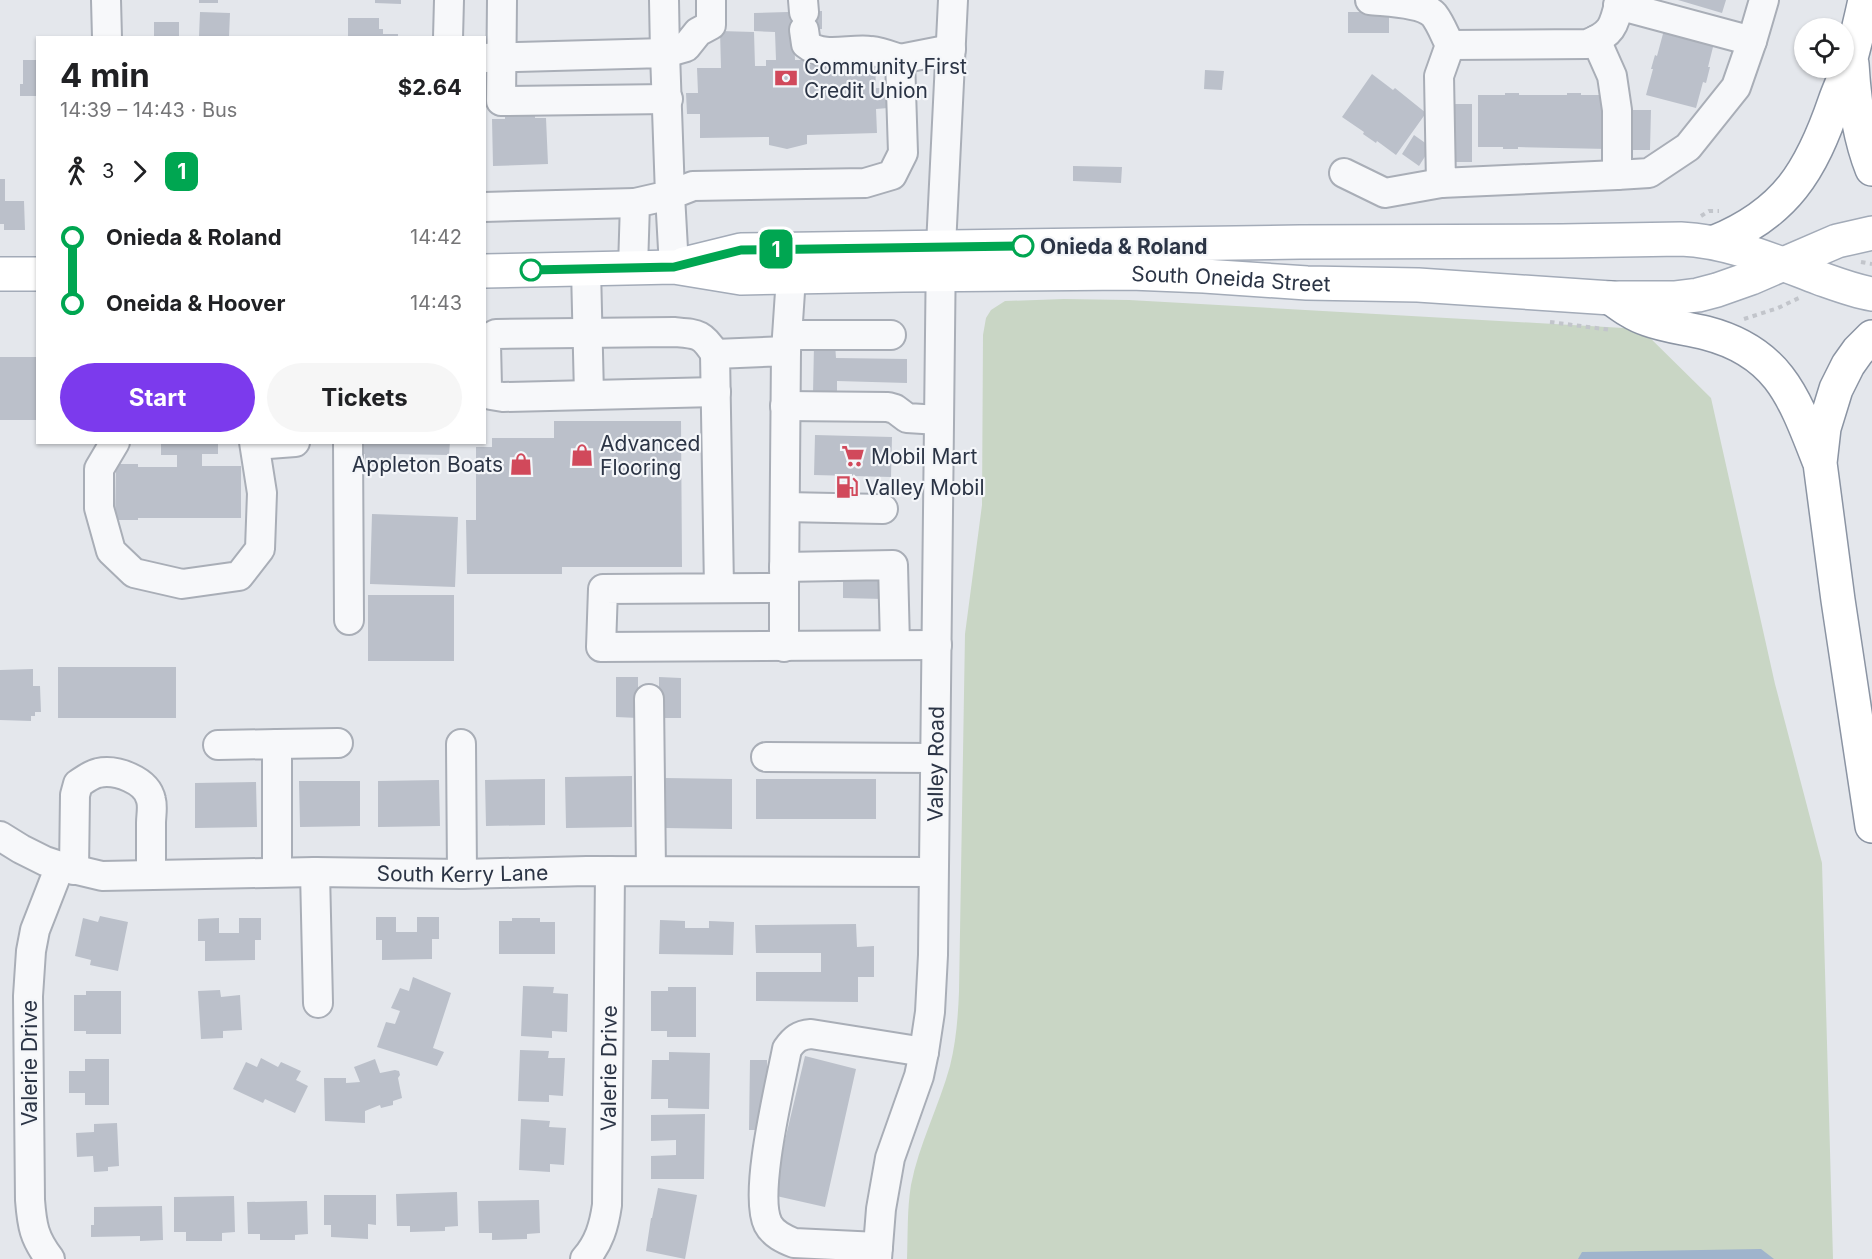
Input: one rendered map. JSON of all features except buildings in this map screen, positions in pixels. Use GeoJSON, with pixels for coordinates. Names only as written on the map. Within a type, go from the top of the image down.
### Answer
{"type":"FeatureCollection","features":[{"type":"Feature","properties":{"kind":"main road"},"geometry":{"type":"LineString","coordinates":[[1854,44],[1865,0]]}},
{"type":"Feature","properties":{"kind":"main road"},"geometry":{"type":"LineString","coordinates":[[1715,242],[1742,230],[1760,218],[1783,198],[1799,179],[1813,158],[1825,132],[1843,78]]}},
{"type":"Feature","properties":{"kind":"main road"},"geometry":{"type":"LineString","coordinates":[[1853,78],[1859,121],[1872,169]]}},
{"type":"Feature","properties":{"kind":"main road","name":"South Oneida Street"},"geometry":{"type":"LineString","coordinates":[[674,267],[741,250],[1307,283],[1418,285],[1612,314],[1674,298],[1698,295],[1743,281],[1844,239],[1872,233]]}},
{"type":"Feature","properties":{"kind":"main road","name":"South Oneida Street"},"geometry":{"type":"LineString","coordinates":[[486,271],[674,267],[741,278],[791,277],[941,261],[1300,242],[1562,242],[1681,238],[1715,242],[1847,288],[1872,294]]}},
{"type":"Feature","properties":{"kind":"main road"},"geometry":{"type":"LineString","coordinates":[[0,274],[36,274]]}},
{"type":"Feature","properties":{"kind":"main road"},"geometry":{"type":"LineString","coordinates":[[1612,314],[1643,318],[1719,337],[1741,346],[1758,358],[1780,378],[1789,391],[1820,463]]}},
{"type":"Feature","properties":{"kind":"main road"},"geometry":{"type":"LineString","coordinates":[[1872,337],[1848,365],[1836,389],[1824,428],[1820,463],[1872,826]]}},
{"type":"Feature","properties":{"kind":"street"},"geometry":{"type":"LineString","coordinates":[[106,0],[107,36]]}},
{"type":"Feature","properties":{"kind":"street"},"geometry":{"type":"LineString","coordinates":[[448,36],[449,0]]}},
{"type":"Feature","properties":{"kind":"street"},"geometry":{"type":"LineString","coordinates":[[502,0],[493,58],[501,101],[668,99]]}},
{"type":"Feature","properties":{"kind":"street"},"geometry":{"type":"LineString","coordinates":[[664,0],[674,267]]}},
{"type":"Feature","properties":{"kind":"street"},"geometry":{"type":"LineString","coordinates":[[493,58],[665,53],[686,47],[698,32],[711,25],[711,0]]}},
{"type":"Feature","properties":{"kind":"street","name":"Valley Road"},"geometry":{"type":"LineString","coordinates":[[877,1253],[881,1209],[890,1158],[920,1076],[930,1011],[933,955],[932,872],[941,261],[953,0]]}},
{"type":"Feature","properties":{"kind":"street"},"geometry":{"type":"LineString","coordinates":[[1370,0],[1425,8],[1434,15],[1450,45],[1439,76],[1441,183]]}},
{"type":"Feature","properties":{"kind":"street"},"geometry":{"type":"LineString","coordinates":[[1344,174],[1385,193],[1441,183],[1649,173],[1688,147],[1736,87],[1764,0]]}},
{"type":"Feature","properties":{"kind":"street"},"geometry":{"type":"LineString","coordinates":[[1450,45],[1587,44],[1603,38],[1613,24],[1619,3],[1752,41]]}},
{"type":"Feature","properties":{"kind":"street"},"geometry":{"type":"LineString","coordinates":[[804,14],[806,44],[812,49],[826,53],[872,51],[900,59],[951,49]]}},
{"type":"Feature","properties":{"kind":"street"},"geometry":{"type":"LineString","coordinates":[[1596,40],[1612,76],[1617,110],[1617,175]]}},
{"type":"Feature","properties":{"kind":"street"},"geometry":{"type":"LineString","coordinates":[[564,56],[564,101]]}},
{"type":"Feature","properties":{"kind":"street"},"geometry":{"type":"LineString","coordinates":[[486,207],[635,202],[670,195],[693,186],[865,183],[892,175],[903,153],[900,59]]}},
{"type":"Feature","properties":{"kind":"street"},"geometry":{"type":"LineString","coordinates":[[633,268],[635,202]]}},
{"type":"Feature","properties":{"kind":"street"},"geometry":{"type":"LineString","coordinates":[[586,269],[589,395]]}},
{"type":"Feature","properties":{"kind":"street"},"geometry":{"type":"LineString","coordinates":[[784,647],[785,406],[791,277]]}},
{"type":"Feature","properties":{"kind":"street"},"geometry":{"type":"LineString","coordinates":[[716,392],[503,398],[491,395],[487,387],[486,344],[489,338],[496,334],[588,332],[674,332],[694,334],[707,340],[716,354],[719,588]]}},
{"type":"Feature","properties":{"kind":"street"},"geometry":{"type":"LineString","coordinates":[[716,354],[787,343],[891,335]]}},
{"type":"Feature","properties":{"kind":"street"},"geometry":{"type":"LineString","coordinates":[[785,406],[888,407],[908,418],[939,420]]}},
{"type":"Feature","properties":{"kind":"street"},"geometry":{"type":"LineString","coordinates":[[113,444],[99,469],[99,508],[111,551],[134,573],[182,584],[239,576],[260,549],[262,493],[255,444]]}},
{"type":"Feature","properties":{"kind":"street"},"geometry":{"type":"LineString","coordinates":[[348,444],[349,620]]}},
{"type":"Feature","properties":{"kind":"street"},"geometry":{"type":"LineString","coordinates":[[785,507],[883,509]]}},
{"type":"Feature","properties":{"kind":"street"},"geometry":{"type":"LineString","coordinates":[[895,645],[893,565],[784,577],[719,588],[603,589],[601,647],[937,645]]}},
{"type":"Feature","properties":{"kind":"street"},"geometry":{"type":"LineString","coordinates":[[649,699],[651,871]]}},
{"type":"Feature","properties":{"kind":"street"},"geometry":{"type":"LineString","coordinates":[[218,745],[338,743]]}},
{"type":"Feature","properties":{"kind":"street"},"geometry":{"type":"LineString","coordinates":[[277,744],[277,872]]}},
{"type":"Feature","properties":{"kind":"street"},"geometry":{"type":"LineString","coordinates":[[461,744],[462,874]]}},
{"type":"Feature","properties":{"kind":"street"},"geometry":{"type":"LineString","coordinates":[[766,757],[934,758]]}},
{"type":"Feature","properties":{"kind":"street"},"geometry":{"type":"LineString","coordinates":[[67,868],[78,784],[98,773],[108,773],[120,774],[132,779],[144,788],[151,799],[151,874]]}},
{"type":"Feature","properties":{"kind":"street","name":"South Kerry Lane"},"geometry":{"type":"LineString","coordinates":[[0,836],[34,856],[67,868],[102,876],[277,872],[462,874],[610,871],[932,872]]}},
{"type":"Feature","properties":{"kind":"street","name":"Valerie Drive"},"geometry":{"type":"LineString","coordinates":[[50,1259],[40,1245],[32,1225],[28,996],[35,930],[67,868]]}},
{"type":"Feature","properties":{"kind":"street","name":"Valerie Drive"},"geometry":{"type":"LineString","coordinates":[[585,1259],[600,1237],[607,1205],[610,871]]}},
{"type":"Feature","properties":{"kind":"street"},"geometry":{"type":"LineString","coordinates":[[315,872],[318,1003]]}},
{"type":"Feature","properties":{"kind":"street"},"geometry":{"type":"LineString","coordinates":[[877,1253],[794,1243],[782,1239],[769,1226],[763,1209],[764,1176],[787,1049],[793,1039],[811,1034],[924,1052]]}},
{"type":"Feature","properties":{"kind":"path"},"geometry":{"type":"LineString","coordinates":[[1736,321],[1778,308],[1803,296]]}},
{"type":"Feature","properties":{"kind":"path"},"geometry":{"type":"LineString","coordinates":[[1549,321],[1612,314]]}},
{"type":"Feature","properties":{"kind":"green space"},"geometry":{"type":"Polygon","coordinates":[[[1129,300],[1641,329],[1711,398],[1775,684],[1822,863],[1833,1259],[907,1259],[911,1185],[950,1066],[957,1020],[965,634],[982,505],[983,335],[986,318],[991,310],[1005,301],[1129,300]]]}},
{"type":"Feature","properties":{"kind":"water"},"geometry":{"type":"Polygon","coordinates":[[[1761,1249],[1774,1259],[1578,1259],[1582,1252],[1761,1249]]]}},
{"type":"Feature","properties":{"kind":"bus line","name":"1"},"geometry":{"type":"LineString","coordinates":[[531,270],[674,267],[741,250],[1023,246]]}},
{"type":"Feature","properties":{"kind":"place","name":"Community First Credit Union"},"geometry":{"type":"Point","coordinates":[786,78]}},
{"type":"Feature","properties":{"kind":"place","name":"Onieda & Roland"},"geometry":{"type":"Point","coordinates":[1023,246]}},
{"type":"Feature","properties":{"kind":"place","name":"Advanced Flooring"},"geometry":{"type":"Point","coordinates":[582,455]}},
{"type":"Feature","properties":{"kind":"place","name":"Mobil Mart"},"geometry":{"type":"Point","coordinates":[853,456]}},
{"type":"Feature","properties":{"kind":"place","name":"Appleton Boats"},"geometry":{"type":"Point","coordinates":[521,464]}},
{"type":"Feature","properties":{"kind":"place","name":"Valley Mobil"},"geometry":{"type":"Point","coordinates":[847,487]}}]}
